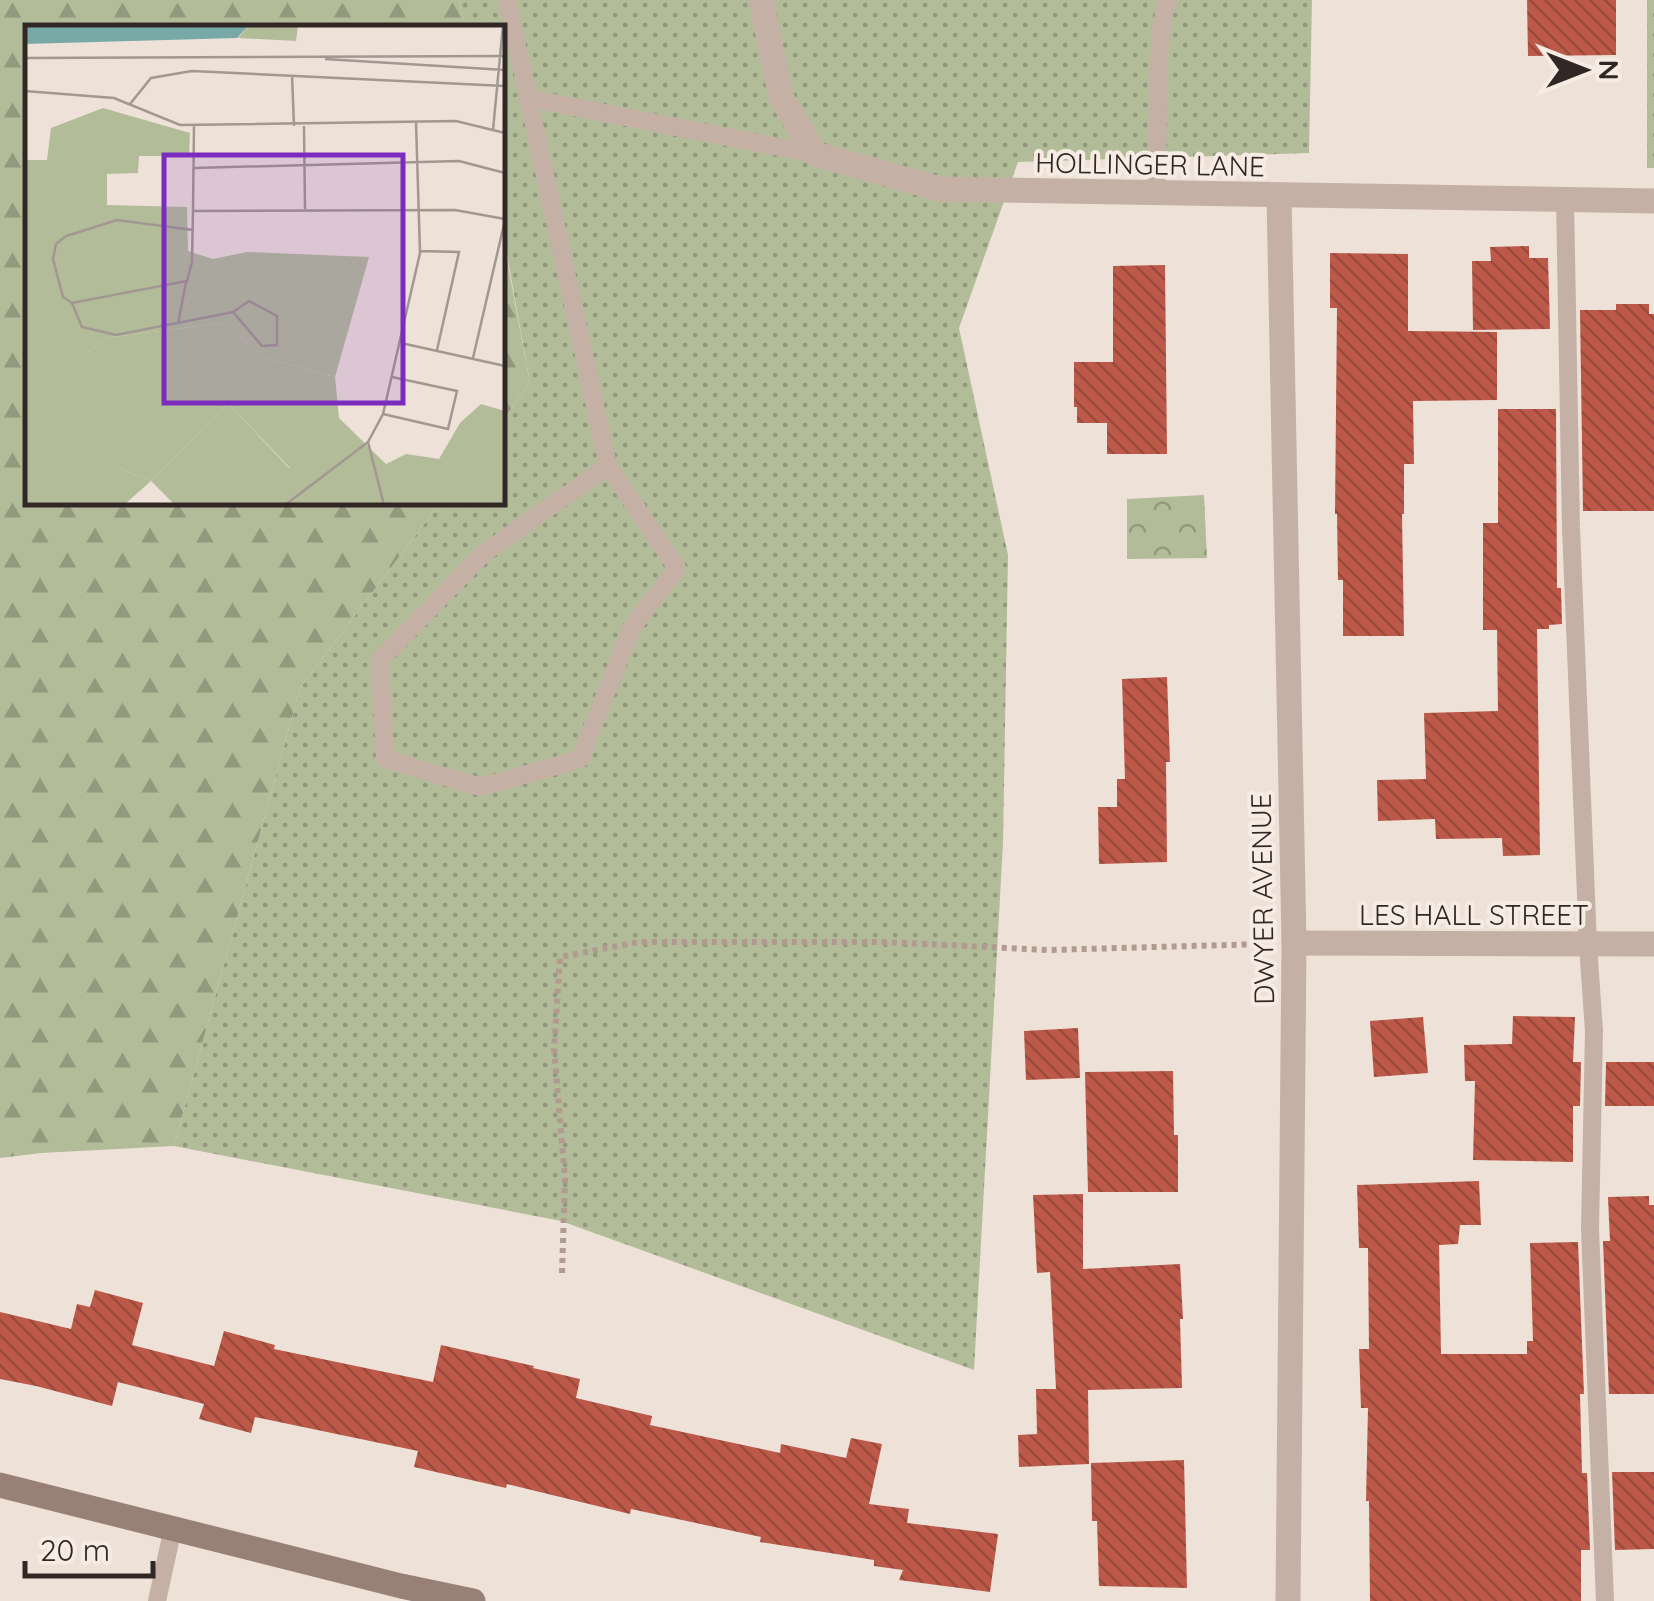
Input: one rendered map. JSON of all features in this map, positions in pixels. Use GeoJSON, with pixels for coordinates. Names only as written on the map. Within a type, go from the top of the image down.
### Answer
{"type":"FeatureCollection","features":[{"type":"Feature","properties":{"kind":"street"},"geometry":{"type":"LineString","coordinates":[[761,0],[782,97],[815,154]]}},
{"type":"Feature","properties":{"kind":"street","name":"HOLLINGER LANE"},"geometry":{"type":"LineString","coordinates":[[815,154],[940,189],[1654,201]]}},
{"type":"Feature","properties":{"kind":"street","name":"DWYER AVENUE"},"geometry":{"type":"LineString","coordinates":[[1279,196],[1294,944],[1288,1601]]}},
{"type":"Feature","properties":{"kind":"street","name":"LES HALL STREET"},"geometry":{"type":"LineString","coordinates":[[1294,944],[1654,944]]}},
{"type":"Feature","properties":{"kind":"street"},"geometry":{"type":"LineString","coordinates":[[0,1485],[173,1528],[400,1593],[474,1601]]}},
{"type":"Feature","properties":{"kind":"lane"},"geometry":{"type":"LineString","coordinates":[[507,0],[608,466],[676,568],[631,629],[580,759],[481,787],[385,759],[380,660],[484,553],[608,466]]}},
{"type":"Feature","properties":{"kind":"lane"},"geometry":{"type":"LineString","coordinates":[[1156,194],[1160,34],[1167,0]]}},
{"type":"Feature","properties":{"kind":"lane"},"geometry":{"type":"LineString","coordinates":[[528,98],[815,154]]}},
{"type":"Feature","properties":{"kind":"lane"},"geometry":{"type":"LineString","coordinates":[[1565,200],[1571,528],[1594,1031],[1590,1228],[1604,1601]]}},
{"type":"Feature","properties":{"kind":"lane"},"geometry":{"type":"LineString","coordinates":[[157,1601],[173,1528]]}},
{"type":"Feature","properties":{"kind":"path"},"geometry":{"type":"LineString","coordinates":[[562,1273],[564,1179],[554,1049],[560,957],[638,942],[884,942],[1049,950],[1294,944]]}},
{"type":"Feature","properties":{"kind":"green space"},"geometry":{"type":"Polygon","coordinates":[[[0,0],[459,0],[464,25],[25,25],[25,505],[438,505],[300,688],[174,1146],[0,1158],[0,0]]]}},
{"type":"Feature","properties":{"kind":"green space"},"geometry":{"type":"Polygon","coordinates":[[[459,0],[1312,0],[1309,153],[1018,162],[959,328],[1008,555],[1003,843],[974,1370],[561,1221],[174,1146],[300,688],[438,505],[505,505],[505,417],[530,383],[505,244],[505,25],[464,25],[459,0]]]}},
{"type":"Feature","properties":{"kind":"green space"},"geometry":{"type":"Polygon","coordinates":[[[1647,0],[1654,0],[1654,168],[1647,168],[1647,0]]]}},
{"type":"Feature","properties":{"kind":"green space"},"geometry":{"type":"Polygon","coordinates":[[[505,249],[530,383],[505,417],[505,249]]]}},
{"type":"Feature","properties":{"kind":"green space"},"geometry":{"type":"Polygon","coordinates":[[[1204,495],[1207,558],[1127,559],[1127,499],[1204,495]]]}},
{"type":"Feature","properties":{"kind":"building"},"geometry":{"type":"Polygon","coordinates":[[[1527,0],[1616,0],[1616,55],[1528,56],[1527,0]]]}},
{"type":"Feature","properties":{"kind":"building"},"geometry":{"type":"Polygon","coordinates":[[[1529,246],[1529,258],[1548,258],[1550,329],[1473,330],[1472,261],[1491,261],[1490,247],[1529,246]]]}},
{"type":"Feature","properties":{"kind":"building"},"geometry":{"type":"Polygon","coordinates":[[[1330,253],[1408,254],[1408,331],[1497,332],[1497,400],[1413,401],[1414,464],[1404,464],[1402,514],[1404,636],[1343,636],[1343,580],[1338,580],[1335,514],[1337,308],[1330,308],[1330,253]]]}},
{"type":"Feature","properties":{"kind":"building"},"geometry":{"type":"Polygon","coordinates":[[[1165,265],[1167,454],[1107,454],[1107,423],[1077,423],[1074,362],[1113,362],[1113,266],[1165,265]]]}},
{"type":"Feature","properties":{"kind":"building"},"geometry":{"type":"Polygon","coordinates":[[[1616,304],[1649,304],[1649,314],[1654,314],[1654,511],[1583,511],[1580,310],[1616,310],[1616,304]]]}},
{"type":"Feature","properties":{"kind":"building"},"geometry":{"type":"Polygon","coordinates":[[[1498,409],[1556,409],[1557,588],[1561,588],[1562,624],[1537,629],[1540,855],[1503,856],[1502,838],[1436,839],[1435,819],[1378,821],[1377,780],[1426,779],[1424,713],[1498,711],[1497,630],[1483,630],[1483,523],[1498,523],[1498,409]]]}},
{"type":"Feature","properties":{"kind":"building"},"geometry":{"type":"Polygon","coordinates":[[[1167,677],[1167,862],[1099,864],[1098,807],[1117,807],[1117,779],[1125,779],[1122,679],[1167,677]]]}},
{"type":"Feature","properties":{"kind":"building"},"geometry":{"type":"Polygon","coordinates":[[[1513,1016],[1575,1017],[1573,1062],[1581,1062],[1580,1106],[1573,1106],[1573,1162],[1473,1160],[1475,1081],[1465,1081],[1464,1045],[1512,1044],[1513,1016]]]}},
{"type":"Feature","properties":{"kind":"building"},"geometry":{"type":"Polygon","coordinates":[[[1423,1017],[1428,1073],[1374,1077],[1370,1021],[1423,1017]]]}},
{"type":"Feature","properties":{"kind":"building"},"geometry":{"type":"Polygon","coordinates":[[[1078,1028],[1080,1078],[1026,1080],[1024,1031],[1078,1028]]]}},
{"type":"Feature","properties":{"kind":"building"},"geometry":{"type":"Polygon","coordinates":[[[1606,1062],[1654,1062],[1654,1106],[1605,1106],[1606,1062]]]}},
{"type":"Feature","properties":{"kind":"building"},"geometry":{"type":"Polygon","coordinates":[[[1173,1071],[1178,1192],[1088,1192],[1085,1072],[1173,1071]]]}},
{"type":"Feature","properties":{"kind":"building"},"geometry":{"type":"Polygon","coordinates":[[[1479,1181],[1481,1225],[1460,1225],[1458,1244],[1439,1245],[1441,1354],[1527,1354],[1527,1341],[1533,1341],[1530,1243],[1578,1242],[1584,1394],[1580,1394],[1582,1473],[1587,1473],[1590,1550],[1581,1550],[1581,1601],[1370,1601],[1368,1408],[1361,1408],[1359,1349],[1369,1349],[1368,1248],[1359,1248],[1357,1185],[1479,1181]]]}},
{"type":"Feature","properties":{"kind":"building"},"geometry":{"type":"Polygon","coordinates":[[[1083,1194],[1083,1269],[1180,1264],[1182,1388],[1088,1390],[1089,1464],[1019,1467],[1018,1435],[1037,1434],[1036,1389],[1056,1389],[1050,1272],[1037,1273],[1033,1195],[1083,1194]]]}},
{"type":"Feature","properties":{"kind":"building"},"geometry":{"type":"Polygon","coordinates":[[[1649,1196],[1649,1205],[1654,1205],[1654,1394],[1609,1394],[1603,1241],[1610,1241],[1608,1197],[1649,1196]]]}},
{"type":"Feature","properties":{"kind":"building"},"geometry":{"type":"Polygon","coordinates":[[[95,1290],[143,1303],[132,1345],[214,1366],[224,1331],[275,1345],[274,1349],[433,1382],[441,1345],[580,1379],[576,1398],[652,1416],[650,1425],[780,1453],[781,1444],[846,1458],[851,1438],[882,1444],[869,1504],[909,1509],[907,1523],[998,1534],[990,1592],[899,1580],[903,1570],[874,1566],[874,1560],[760,1542],[761,1537],[631,1509],[630,1514],[507,1484],[506,1488],[414,1467],[418,1451],[255,1417],[251,1433],[199,1419],[204,1404],[118,1382],[112,1406],[0,1379],[0,1312],[71,1329],[77,1304],[90,1307],[95,1290]]]}},
{"type":"Feature","properties":{"kind":"building"},"geometry":{"type":"Polygon","coordinates":[[[1184,1460],[1187,1588],[1099,1586],[1091,1463],[1184,1460]]]}},
{"type":"Feature","properties":{"kind":"building"},"geometry":{"type":"Polygon","coordinates":[[[1612,1472],[1654,1472],[1654,1549],[1615,1550],[1612,1472]]]}}]}
